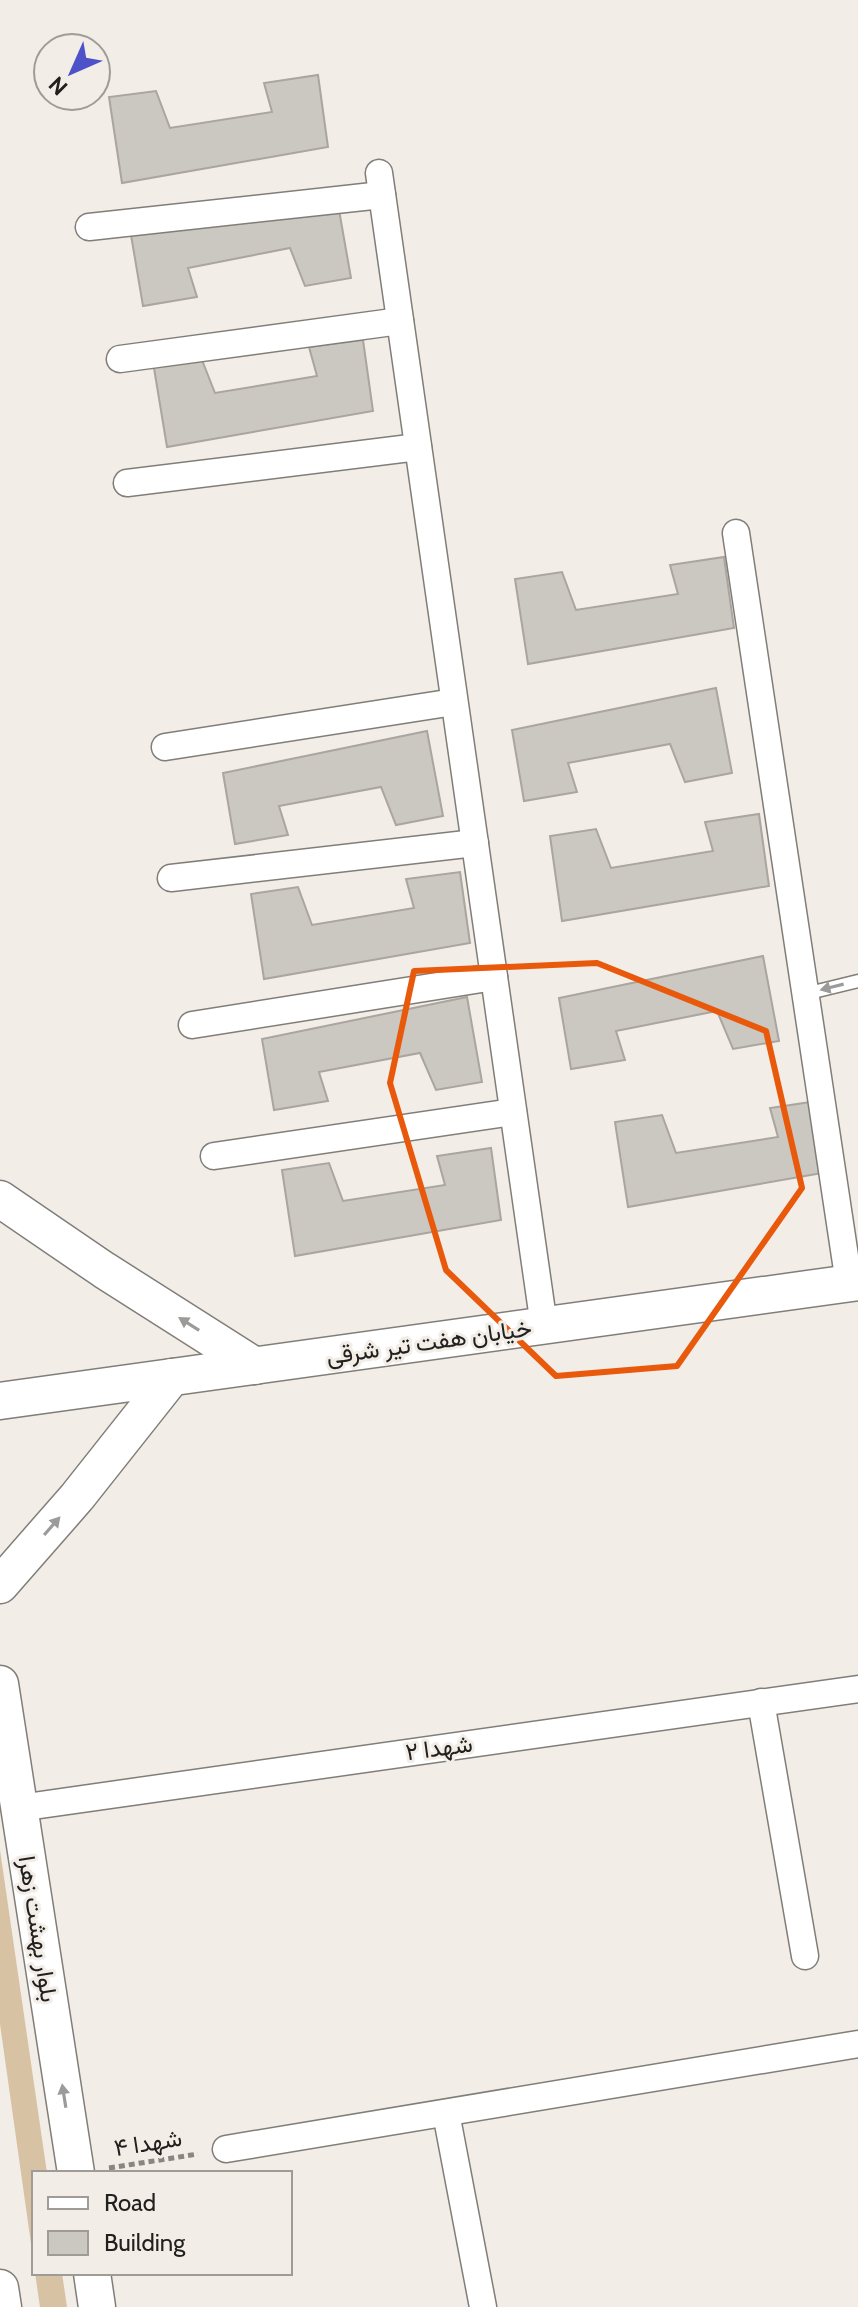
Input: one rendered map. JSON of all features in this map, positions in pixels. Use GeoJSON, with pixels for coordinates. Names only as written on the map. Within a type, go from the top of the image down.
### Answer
{"type":"FeatureCollection","features":[{"type":"Feature","properties":{"kind":"main road"},"geometry":{"type":"LineString","coordinates":[[0,1199],[104,1270],[255,1366]]}},
{"type":"Feature","properties":{"kind":"main road","name":"خیابان هفت تیر شرقی"},"geometry":{"type":"LineString","coordinates":[[0,1401],[854,1283]]}},
{"type":"Feature","properties":{"kind":"main road"},"geometry":{"type":"LineString","coordinates":[[0,1585],[77,1497],[172,1377]]}},
{"type":"Feature","properties":{"kind":"main road","name":"بلوار بهشت زهرا"},"geometry":{"type":"LineString","coordinates":[[0,1684],[76,2171]]}},
{"type":"Feature","properties":{"kind":"main road"},"geometry":{"type":"LineString","coordinates":[[92,2275],[97,2307]]}},
{"type":"Feature","properties":{"kind":"main road"},"geometry":{"type":"LineString","coordinates":[[0,2288],[3,2307]]}},
{"type":"Feature","properties":{"kind":"street"},"geometry":{"type":"LineString","coordinates":[[89,227],[380,184],[544,1326]]}},
{"type":"Feature","properties":{"kind":"street"},"geometry":{"type":"LineString","coordinates":[[120,359],[400,321]]}},
{"type":"Feature","properties":{"kind":"street"},"geometry":{"type":"LineString","coordinates":[[127,483],[418,447]]}},
{"type":"Feature","properties":{"kind":"street"},"geometry":{"type":"LineString","coordinates":[[736,533],[805,994],[854,1283]]}},
{"type":"Feature","properties":{"kind":"street"},"geometry":{"type":"LineString","coordinates":[[165,747],[454,702]]}},
{"type":"Feature","properties":{"kind":"street"},"geometry":{"type":"LineString","coordinates":[[171,878],[475,843]]}},
{"type":"Feature","properties":{"kind":"street"},"geometry":{"type":"LineString","coordinates":[[192,1025],[494,977]]}},
{"type":"Feature","properties":{"kind":"street"},"geometry":{"type":"LineString","coordinates":[[214,1156],[513,1112]]}},
{"type":"Feature","properties":{"kind":"street","name":"شهدا ۲"},"geometry":{"type":"LineString","coordinates":[[19,1808],[858,1689]]}},
{"type":"Feature","properties":{"kind":"street"},"geometry":{"type":"LineString","coordinates":[[761,1702],[805,1956]]}},
{"type":"Feature","properties":{"kind":"street"},"geometry":{"type":"LineString","coordinates":[[226,2149],[858,2044]]}},
{"type":"Feature","properties":{"kind":"street"},"geometry":{"type":"LineString","coordinates":[[446,2113],[483,2307]]}},
{"type":"Feature","properties":{"kind":"lane"},"geometry":{"type":"LineString","coordinates":[[805,994],[858,981]]}},
{"type":"Feature","properties":{"kind":"path","name":"شهدا ۴"},"geometry":{"type":"LineString","coordinates":[[88,2171],[226,2149]]}},
{"type":"Feature","properties":{"kind":"highlighted area"},"geometry":{"type":"Polygon","coordinates":[[[597,963],[766,1031],[802,1188],[677,1366],[556,1376],[446,1270],[390,1083],[414,971],[597,963]]]}},
{"type":"Feature","properties":{"kind":"shaded area"},"geometry":{"type":"Polygon","coordinates":[[[0,1850],[47,2171],[32,2171],[32,2251],[0,2024],[0,1850]]]}},
{"type":"Feature","properties":{"kind":"shaded area"},"geometry":{"type":"Polygon","coordinates":[[[35,2275],[62,2275],[67,2307],[40,2307],[35,2275]]]}},
{"type":"Feature","properties":{"kind":"building"},"geometry":{"type":"Polygon","coordinates":[[[318,75],[328,147],[122,183],[111,112],[112,97],[156,91],[170,128],[272,112],[264,83],[318,75]]]}},
{"type":"Feature","properties":{"kind":"building"},"geometry":{"type":"Polygon","coordinates":[[[336,193],[351,278],[305,286],[290,248],[188,268],[197,297],[143,306],[131,235],[336,193]]]}},
{"type":"Feature","properties":{"kind":"building"},"geometry":{"type":"Polygon","coordinates":[[[363,340],[373,411],[167,447],[153,362],[200,355],[215,393],[317,376],[309,347],[363,340]]]}},
{"type":"Feature","properties":{"kind":"building"},"geometry":{"type":"Polygon","coordinates":[[[724,557],[734,628],[528,664],[515,579],[562,572],[576,610],[678,594],[670,565],[724,557]]]}},
{"type":"Feature","properties":{"kind":"building"},"geometry":{"type":"Polygon","coordinates":[[[716,688],[732,773],[685,782],[670,744],[568,763],[577,792],[524,801],[512,730],[716,688]]]}},
{"type":"Feature","properties":{"kind":"building"},"geometry":{"type":"Polygon","coordinates":[[[427,731],[443,816],[396,825],[381,787],[279,806],[288,835],[235,844],[223,773],[427,731]]]}},
{"type":"Feature","properties":{"kind":"building"},"geometry":{"type":"Polygon","coordinates":[[[759,814],[769,886],[562,921],[550,836],[596,829],[611,868],[713,851],[705,822],[759,814]]]}},
{"type":"Feature","properties":{"kind":"building"},"geometry":{"type":"Polygon","coordinates":[[[460,872],[470,943],[264,979],[251,894],[298,887],[312,925],[414,908],[406,879],[460,872]]]}},
{"type":"Feature","properties":{"kind":"building"},"geometry":{"type":"Polygon","coordinates":[[[763,956],[779,1041],[733,1049],[717,1011],[616,1031],[625,1060],[571,1069],[559,998],[763,956]]]}},
{"type":"Feature","properties":{"kind":"building"},"geometry":{"type":"Polygon","coordinates":[[[467,997],[482,1082],[436,1090],[420,1053],[319,1072],[328,1101],[274,1110],[262,1039],[467,997]]]}},
{"type":"Feature","properties":{"kind":"building"},"geometry":{"type":"Polygon","coordinates":[[[824,1100],[834,1171],[628,1207],[615,1122],[662,1115],[676,1153],[778,1137],[770,1108],[824,1100]]]}},
{"type":"Feature","properties":{"kind":"building"},"geometry":{"type":"Polygon","coordinates":[[[491,1148],[501,1220],[295,1256],[282,1170],[329,1163],[343,1201],[445,1185],[437,1156],[491,1148]]]}}]}
